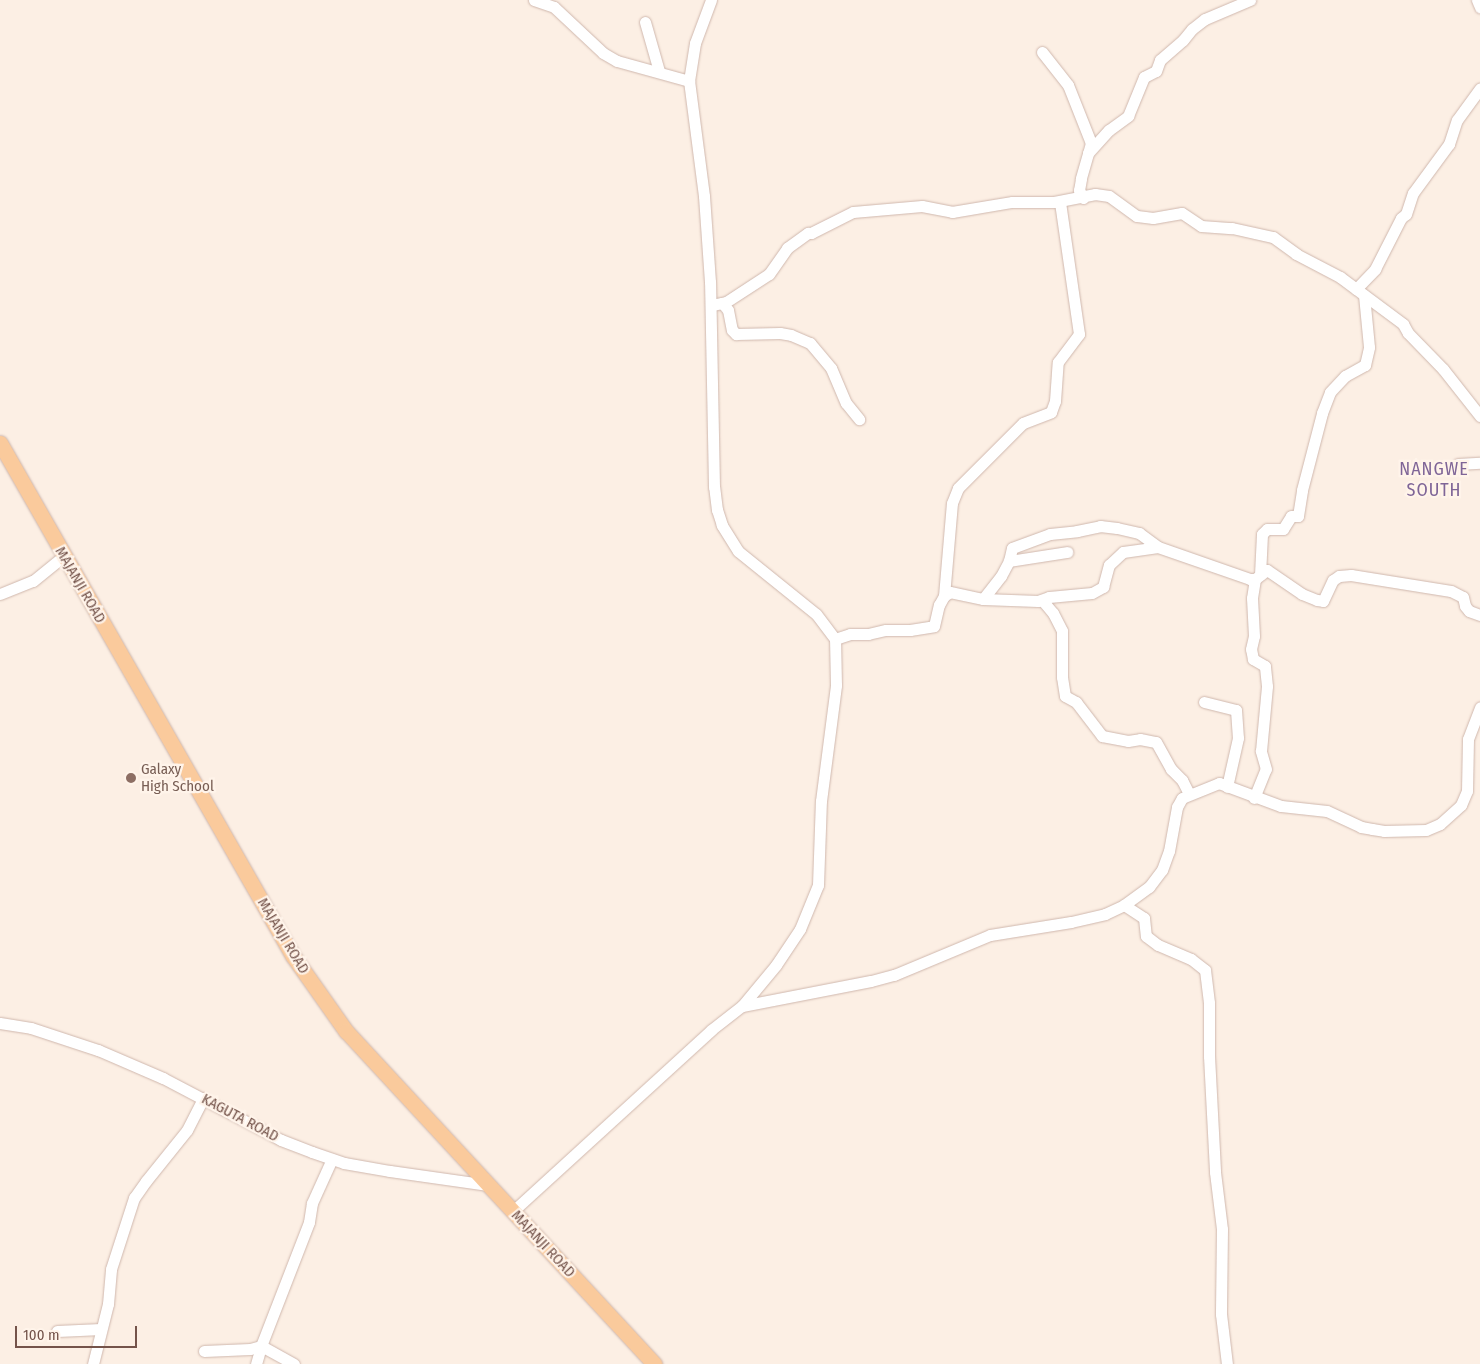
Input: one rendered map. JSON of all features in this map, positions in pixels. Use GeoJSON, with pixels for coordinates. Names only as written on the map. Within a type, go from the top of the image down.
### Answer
{"type":"FeatureCollection","features":[{"type":"Feature","properties":{"kind":"main road","name":"MAJANJI ROAD"},"geometry":{"type":"LineString","coordinates":[[0,443],[63,557],[293,956],[346,1031],[654,1364]]}},
{"type":"Feature","properties":{"kind":"street"},"geometry":{"type":"LineString","coordinates":[[534,0],[554,7],[603,53],[617,61],[689,81]]}},
{"type":"Feature","properties":{"kind":"street"},"geometry":{"type":"LineString","coordinates":[[513,1211],[696,1043],[742,1006],[776,965],[800,929],[818,885],[821,801],[836,685],[835,639],[816,614],[744,558],[722,525],[717,510],[714,487],[717,304],[689,81],[695,43],[711,0]]}},
{"type":"Feature","properties":{"kind":"street"},"geometry":{"type":"LineString","coordinates":[[1088,153],[1109,130],[1128,116],[1144,77],[1156,71],[1160,60],[1184,40],[1192,29],[1205,19],[1250,0]]}},
{"type":"Feature","properties":{"kind":"street"},"geometry":{"type":"LineString","coordinates":[[1477,0],[1480,7]]}},
{"type":"Feature","properties":{"kind":"street"},"geometry":{"type":"LineString","coordinates":[[645,22],[658,71]]}},
{"type":"Feature","properties":{"kind":"street"},"geometry":{"type":"LineString","coordinates":[[1042,52],[1068,85],[1091,143],[1079,190],[1083,198]]}},
{"type":"Feature","properties":{"kind":"street"},"geometry":{"type":"LineString","coordinates":[[1254,798],[1266,769],[1262,751],[1267,686],[1265,666],[1253,659],[1251,649],[1254,636],[1252,598],[1257,577],[1262,534],[1267,529],[1283,529],[1291,516],[1298,516],[1302,490],[1322,413],[1330,392],[1344,376],[1366,365],[1369,347],[1360,292],[1375,269],[1401,218],[1406,214],[1413,193],[1449,144],[1457,120],[1480,88]]}},
{"type":"Feature","properties":{"kind":"street"},"geometry":{"type":"LineString","coordinates":[[717,304],[768,274],[787,248],[808,233],[812,233],[853,212],[922,206],[952,212],[1012,202],[1060,202],[1095,194],[1109,196],[1137,216],[1152,218],[1182,212],[1201,226],[1232,228],[1273,237],[1296,254],[1320,265],[1403,324],[1408,333],[1443,369],[1454,386],[1480,416]]}},
{"type":"Feature","properties":{"kind":"street"},"geometry":{"type":"LineString","coordinates":[[835,639],[850,634],[868,634],[886,630],[910,630],[934,626],[944,596],[952,503],[958,488],[1023,423],[1052,412],[1055,401],[1058,362],[1079,334],[1060,202]]}},
{"type":"Feature","properties":{"kind":"street"},"geometry":{"type":"LineString","coordinates":[[717,304],[728,310],[732,330],[736,334],[780,333],[791,335],[810,343],[831,368],[846,402],[859,419]]}},
{"type":"Feature","properties":{"kind":"street"},"geometry":{"type":"LineString","coordinates":[[1458,464],[1480,463]]}},
{"type":"Feature","properties":{"kind":"street"},"geometry":{"type":"LineString","coordinates":[[983,599],[1009,561],[1012,548],[1018,544],[1050,534],[1100,526],[1139,533],[1158,547],[1199,560],[1240,577],[1257,577],[1267,570],[1302,594],[1323,601],[1333,580],[1339,576],[1351,575],[1402,585],[1442,589],[1463,597],[1465,606],[1469,611],[1480,615]]}},
{"type":"Feature","properties":{"kind":"street"},"geometry":{"type":"LineString","coordinates":[[944,596],[950,592],[983,599],[1038,601],[1049,597],[1092,594],[1099,591],[1107,578],[1109,565],[1124,552],[1158,547]]}},
{"type":"Feature","properties":{"kind":"street"},"geometry":{"type":"LineString","coordinates":[[1009,561],[1067,552]]}},
{"type":"Feature","properties":{"kind":"street"},"geometry":{"type":"LineString","coordinates":[[0,594],[34,581],[63,557]]}},
{"type":"Feature","properties":{"kind":"street"},"geometry":{"type":"LineString","coordinates":[[1042,600],[1053,613],[1062,631],[1062,677],[1065,696],[1076,702],[1102,736],[1128,741],[1140,739],[1156,742],[1171,769],[1182,780],[1189,794]]}},
{"type":"Feature","properties":{"kind":"street"},"geometry":{"type":"LineString","coordinates":[[1204,702],[1236,710],[1238,738],[1227,787]]}},
{"type":"Feature","properties":{"kind":"street"},"geometry":{"type":"LineString","coordinates":[[742,1006],[894,975],[990,935],[1105,914],[1124,905],[1149,887],[1162,870],[1168,851],[1176,807],[1182,798],[1219,783],[1254,798],[1288,808],[1327,811],[1361,827],[1384,831],[1426,830],[1440,824],[1462,805],[1467,791],[1468,739],[1480,707]]}},
{"type":"Feature","properties":{"kind":"street"},"geometry":{"type":"LineString","coordinates":[[1124,905],[1144,918],[1146,936],[1158,945],[1192,960],[1205,970],[1209,1003],[1209,1056],[1215,1172],[1222,1229],[1221,1314],[1227,1364]]}},
{"type":"Feature","properties":{"kind":"street","name":"KAGUTA ROAD"},"geometry":{"type":"LineString","coordinates":[[0,1023],[31,1028],[98,1050],[163,1078],[281,1140],[332,1159],[390,1171],[488,1185]]}},
{"type":"Feature","properties":{"kind":"street"},"geometry":{"type":"LineString","coordinates":[[93,1364],[108,1304],[111,1269],[134,1198],[187,1130],[203,1098]]}},
{"type":"Feature","properties":{"kind":"street"},"geometry":{"type":"LineString","coordinates":[[256,1364],[261,1346],[309,1222],[312,1203],[332,1159]]}},
{"type":"Feature","properties":{"kind":"street"},"geometry":{"type":"LineString","coordinates":[[57,1331],[102,1329]]}},
{"type":"Feature","properties":{"kind":"street"},"geometry":{"type":"LineString","coordinates":[[204,1351],[250,1349],[261,1346],[294,1364]]}},
{"type":"Feature","properties":{"kind":"place","name":"Galaxy High School"},"geometry":{"type":"Point","coordinates":[131,778]}},
{"type":"Feature","properties":{"kind":"district","name":"NANGWE SOUTH"},"geometry":{"type":"Point","coordinates":[1434,480]}}]}
